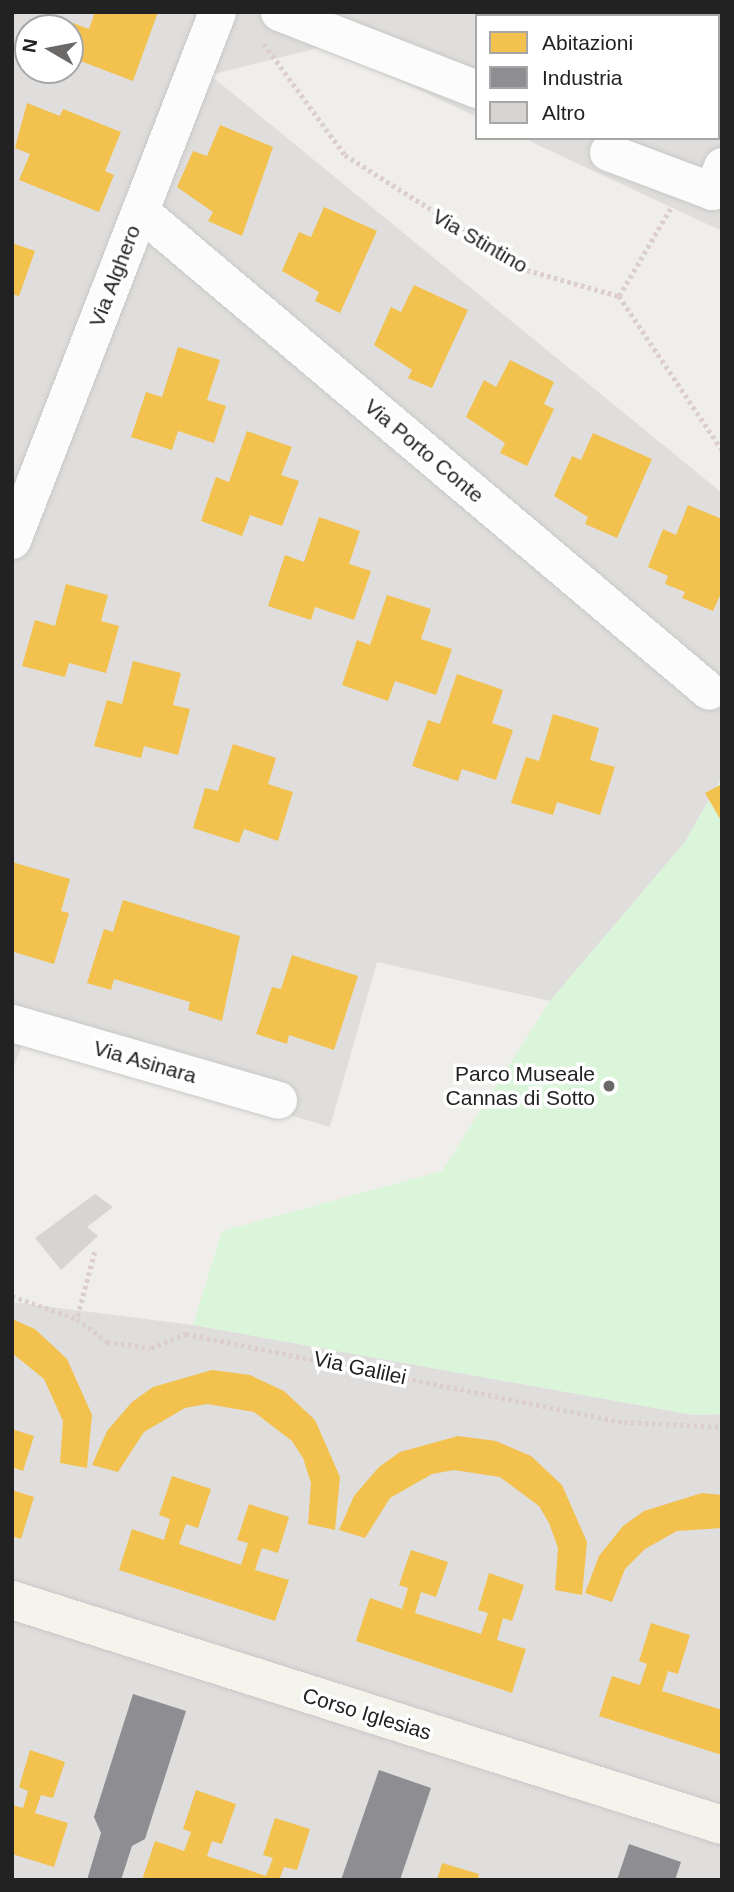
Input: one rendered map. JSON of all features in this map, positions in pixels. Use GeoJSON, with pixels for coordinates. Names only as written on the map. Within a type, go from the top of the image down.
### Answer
{"type":"FeatureCollection","features":[{"type":"Feature","properties":{"kind":"street","name":"Via Alghero"},"geometry":{"type":"LineString","coordinates":[[12,540],[21,494],[140,211],[217,12]]}},
{"type":"Feature","properties":{"kind":"street"},"geometry":{"type":"LineString","coordinates":[[268,23],[475,88]]}},
{"type":"Feature","properties":{"kind":"street"},"geometry":{"type":"LineString","coordinates":[[608,152],[712,191],[722,166]]}},
{"type":"Feature","properties":{"kind":"street","name":"Via Porto Conte"},"geometry":{"type":"LineString","coordinates":[[140,211],[709,691]]}},
{"type":"Feature","properties":{"kind":"street","name":"Via Asinara"},"geometry":{"type":"LineString","coordinates":[[12,1023],[278,1100]]}},
{"type":"Feature","properties":{"kind":"street","name":"Corso Iglesias"},"geometry":{"type":"LineString","coordinates":[[12,1600],[722,1825]]}},
{"type":"Feature","properties":{"kind":"path","name":"Via Stintino"},"geometry":{"type":"LineString","coordinates":[[268,23],[345,155],[527,270],[619,296]]}},
{"type":"Feature","properties":{"kind":"path"},"geometry":{"type":"LineString","coordinates":[[686,181],[619,296],[722,450]]}},
{"type":"Feature","properties":{"kind":"path"},"geometry":{"type":"LineString","coordinates":[[77,1319],[95,1252]]}},
{"type":"Feature","properties":{"kind":"path","name":"Via Galilei"},"geometry":{"type":"LineString","coordinates":[[12,1296],[77,1319],[107,1342],[151,1348],[187,1334],[624,1422],[722,1427]]}},
{"type":"Feature","properties":{"kind":"shaded area"},"geometry":{"type":"Polygon","coordinates":[[[12,12],[722,12],[722,231],[527,140],[720,140],[720,14],[475,14],[475,116],[326,46],[210,75],[722,493],[722,777],[685,842],[550,1001],[377,962],[330,1127],[25,1038],[12,1071],[12,12]]]}},
{"type":"Feature","properties":{"kind":"shaded area"},"geometry":{"type":"Polygon","coordinates":[[[12,1302],[193,1325],[694,1415],[722,1414],[722,1880],[12,1880],[12,1302]]]}},
{"type":"Feature","properties":{"kind":"green space","name":"Parco Museale Cannas di Sotto"},"geometry":{"type":"Polygon","coordinates":[[[722,777],[722,1414],[694,1415],[193,1325],[222,1231],[442,1171],[550,1001],[685,842],[722,777]]]}},
{"type":"Feature","properties":{"kind":"building: Abitazioni"},"geometry":{"type":"Polygon","coordinates":[[[95,12],[158,12],[133,81],[84,62],[84,27],[89,29],[95,12]]]}},
{"type":"Feature","properties":{"kind":"building: Abitazioni"},"geometry":{"type":"Polygon","coordinates":[[[670,12],[722,12],[720,36],[720,14],[670,12]]]}},
{"type":"Feature","properties":{"kind":"building: Abitazioni"},"geometry":{"type":"Polygon","coordinates":[[[27,103],[60,116],[63,109],[121,132],[105,171],[114,175],[99,212],[19,180],[30,154],[15,148],[27,103]]]}},
{"type":"Feature","properties":{"kind":"building: Abitazioni"},"geometry":{"type":"Polygon","coordinates":[[[220,125],[273,147],[242,236],[208,221],[213,212],[177,187],[193,151],[207,156],[220,125]]]}},
{"type":"Feature","properties":{"kind":"building: Abitazioni"},"geometry":{"type":"Polygon","coordinates":[[[324,207],[377,231],[340,313],[315,301],[319,292],[282,271],[299,232],[311,237],[324,207]]]}},
{"type":"Feature","properties":{"kind":"building: Abitazioni"},"geometry":{"type":"Polygon","coordinates":[[[12,243],[35,251],[19,296],[12,294],[12,243]]]}},
{"type":"Feature","properties":{"kind":"building: Abitazioni"},"geometry":{"type":"Polygon","coordinates":[[[414,285],[468,310],[432,388],[408,378],[412,370],[374,345],[391,307],[401,312],[414,285]]]}},
{"type":"Feature","properties":{"kind":"building: Abitazioni"},"geometry":{"type":"Polygon","coordinates":[[[178,347],[220,360],[207,400],[226,406],[214,443],[178,431],[172,450],[131,437],[146,392],[162,397],[178,347]]]}},
{"type":"Feature","properties":{"kind":"building: Abitazioni"},"geometry":{"type":"Polygon","coordinates":[[[510,360],[554,382],[544,404],[554,409],[527,466],[500,453],[505,443],[466,417],[484,380],[496,387],[510,360]]]}},
{"type":"Feature","properties":{"kind":"building: Abitazioni"},"geometry":{"type":"Polygon","coordinates":[[[247,431],[292,447],[281,475],[299,481],[282,526],[250,515],[242,536],[201,521],[216,477],[229,482],[247,431]]]}},
{"type":"Feature","properties":{"kind":"building: Abitazioni"},"geometry":{"type":"Polygon","coordinates":[[[593,433],[652,459],[617,538],[585,524],[588,517],[554,496],[572,456],[581,460],[593,433]]]}},
{"type":"Feature","properties":{"kind":"building: Abitazioni"},"geometry":{"type":"Polygon","coordinates":[[[688,505],[722,519],[722,591],[713,611],[682,598],[685,592],[665,584],[668,576],[648,567],[663,529],[676,535],[688,505]]]}},
{"type":"Feature","properties":{"kind":"building: Abitazioni"},"geometry":{"type":"Polygon","coordinates":[[[319,517],[360,531],[349,564],[371,571],[354,620],[315,607],[311,620],[268,606],[285,555],[304,562],[319,517]]]}},
{"type":"Feature","properties":{"kind":"building: Abitazioni"},"geometry":{"type":"Polygon","coordinates":[[[66,584],[108,595],[101,621],[119,626],[106,673],[69,663],[65,677],[22,666],[35,620],[55,626],[66,584]]]}},
{"type":"Feature","properties":{"kind":"building: Abitazioni"},"geometry":{"type":"Polygon","coordinates":[[[387,595],[431,609],[421,639],[452,649],[436,695],[395,681],[388,701],[342,685],[357,640],[370,645],[387,595]]]}},
{"type":"Feature","properties":{"kind":"building: Abitazioni"},"geometry":{"type":"Polygon","coordinates":[[[133,661],[181,673],[173,705],[190,709],[178,755],[144,746],[141,758],[94,746],[107,700],[122,704],[133,661]]]}},
{"type":"Feature","properties":{"kind":"building: Abitazioni"},"geometry":{"type":"Polygon","coordinates":[[[457,674],[503,690],[492,723],[513,730],[496,780],[462,769],[458,781],[412,766],[428,720],[440,724],[457,674]]]}},
{"type":"Feature","properties":{"kind":"building: Abitazioni"},"geometry":{"type":"Polygon","coordinates":[[[553,714],[599,728],[590,760],[615,767],[600,815],[557,802],[553,815],[511,803],[526,757],[539,761],[553,714]]]}},
{"type":"Feature","properties":{"kind":"building: Abitazioni"},"geometry":{"type":"Polygon","coordinates":[[[233,744],[276,758],[268,784],[293,792],[278,841],[244,829],[239,843],[193,828],[205,788],[218,791],[233,744]]]}},
{"type":"Feature","properties":{"kind":"building: Abitazioni"},"geometry":{"type":"Polygon","coordinates":[[[722,784],[722,822],[705,793],[722,784]]]}},
{"type":"Feature","properties":{"kind":"building: Abitazioni"},"geometry":{"type":"Polygon","coordinates":[[[12,862],[70,879],[61,911],[69,913],[54,964],[14,952],[12,862]]]}},
{"type":"Feature","properties":{"kind":"building: Abitazioni"},"geometry":{"type":"Polygon","coordinates":[[[123,900],[240,936],[222,1021],[188,1010],[190,1002],[114,979],[111,990],[87,983],[104,929],[113,932],[123,900]]]}},
{"type":"Feature","properties":{"kind":"building: Abitazioni"},"geometry":{"type":"Polygon","coordinates":[[[292,955],[358,976],[334,1050],[289,1035],[287,1044],[256,1034],[272,987],[281,989],[292,955]]]}},
{"type":"Feature","properties":{"kind":"building: Abitazioni"},"geometry":{"type":"Polygon","coordinates":[[[12,1319],[35,1329],[67,1359],[92,1415],[87,1468],[60,1463],[63,1421],[44,1379],[12,1353],[12,1319]]]}},
{"type":"Feature","properties":{"kind":"building: Abitazioni"},"geometry":{"type":"Polygon","coordinates":[[[212,1370],[250,1375],[284,1391],[315,1420],[340,1477],[335,1530],[308,1524],[311,1483],[303,1458],[292,1441],[254,1412],[207,1404],[185,1408],[144,1432],[118,1472],[92,1465],[107,1431],[132,1402],[153,1387],[212,1370]]]}},
{"type":"Feature","properties":{"kind":"building: Abitazioni"},"geometry":{"type":"Polygon","coordinates":[[[12,1429],[34,1436],[23,1471],[12,1467],[12,1429]]]}},
{"type":"Feature","properties":{"kind":"building: Abitazioni"},"geometry":{"type":"Polygon","coordinates":[[[458,1436],[496,1441],[531,1456],[562,1485],[587,1542],[582,1595],[555,1590],[558,1548],[549,1523],[539,1506],[500,1477],[454,1470],[432,1474],[390,1498],[365,1538],[339,1530],[354,1496],[379,1467],[400,1452],[458,1436]]]}},
{"type":"Feature","properties":{"kind":"building: Abitazioni"},"geometry":{"type":"Polygon","coordinates":[[[172,1476],[211,1489],[198,1528],[186,1524],[179,1544],[241,1565],[248,1543],[237,1540],[249,1504],[289,1517],[278,1553],[262,1548],[255,1570],[289,1580],[275,1621],[119,1570],[132,1529],[164,1540],[170,1519],[159,1515],[172,1476]]]}},
{"type":"Feature","properties":{"kind":"building: Abitazioni"},"geometry":{"type":"Polygon","coordinates":[[[12,1490],[34,1497],[21,1539],[12,1536],[12,1490]]]}},
{"type":"Feature","properties":{"kind":"building: Abitazioni"},"geometry":{"type":"Polygon","coordinates":[[[702,1493],[722,1495],[722,1528],[677,1531],[645,1549],[625,1569],[612,1602],[585,1593],[599,1556],[623,1526],[644,1511],[702,1493]]]}},
{"type":"Feature","properties":{"kind":"building: Abitazioni"},"geometry":{"type":"Polygon","coordinates":[[[411,1550],[448,1562],[436,1597],[421,1592],[415,1613],[481,1634],[488,1613],[478,1610],[489,1573],[524,1585],[512,1621],[503,1618],[497,1640],[526,1649],[512,1693],[356,1641],[370,1598],[402,1609],[408,1588],[399,1585],[411,1550]]]}},
{"type":"Feature","properties":{"kind":"building: Abitazioni"},"geometry":{"type":"Polygon","coordinates":[[[651,1623],[690,1635],[678,1674],[668,1671],[662,1691],[722,1710],[722,1755],[599,1716],[612,1676],[640,1685],[647,1664],[639,1661],[651,1623]]]}},
{"type":"Feature","properties":{"kind":"building: Abitazioni"},"geometry":{"type":"Polygon","coordinates":[[[30,1750],[65,1762],[53,1798],[41,1795],[35,1813],[68,1823],[54,1867],[12,1854],[12,1805],[23,1808],[28,1791],[19,1787],[30,1750]]]}},
{"type":"Feature","properties":{"kind":"building: Abitazioni"},"geometry":{"type":"Polygon","coordinates":[[[196,1790],[236,1804],[222,1844],[212,1841],[207,1856],[266,1876],[273,1858],[263,1855],[275,1818],[310,1829],[297,1870],[284,1867],[279,1880],[142,1880],[155,1841],[184,1851],[191,1832],[183,1829],[196,1790]]]}},
{"type":"Feature","properties":{"kind":"building: Abitazioni"},"geometry":{"type":"Polygon","coordinates":[[[442,1863],[479,1874],[478,1880],[437,1880],[442,1863]]]}},
{"type":"Feature","properties":{"kind":"building: Industria"},"geometry":{"type":"Polygon","coordinates":[[[133,1694],[186,1711],[145,1839],[132,1846],[121,1880],[87,1880],[101,1833],[94,1817],[133,1694]]]}},
{"type":"Feature","properties":{"kind":"building: Industria"},"geometry":{"type":"Polygon","coordinates":[[[379,1770],[431,1788],[400,1880],[341,1880],[379,1770]]]}},
{"type":"Feature","properties":{"kind":"building: Industria"},"geometry":{"type":"Polygon","coordinates":[[[629,1844],[681,1862],[675,1880],[617,1880],[629,1844]]]}},
{"type":"Feature","properties":{"kind":"building: Altro"},"geometry":{"type":"Polygon","coordinates":[[[95,1194],[113,1207],[87,1227],[98,1236],[61,1270],[35,1238],[95,1194]]]}},
{"type":"Feature","properties":{"kind":"place","name":"Parco Museale Cannas di Sotto"},"geometry":{"type":"Point","coordinates":[609,1086]}}]}
